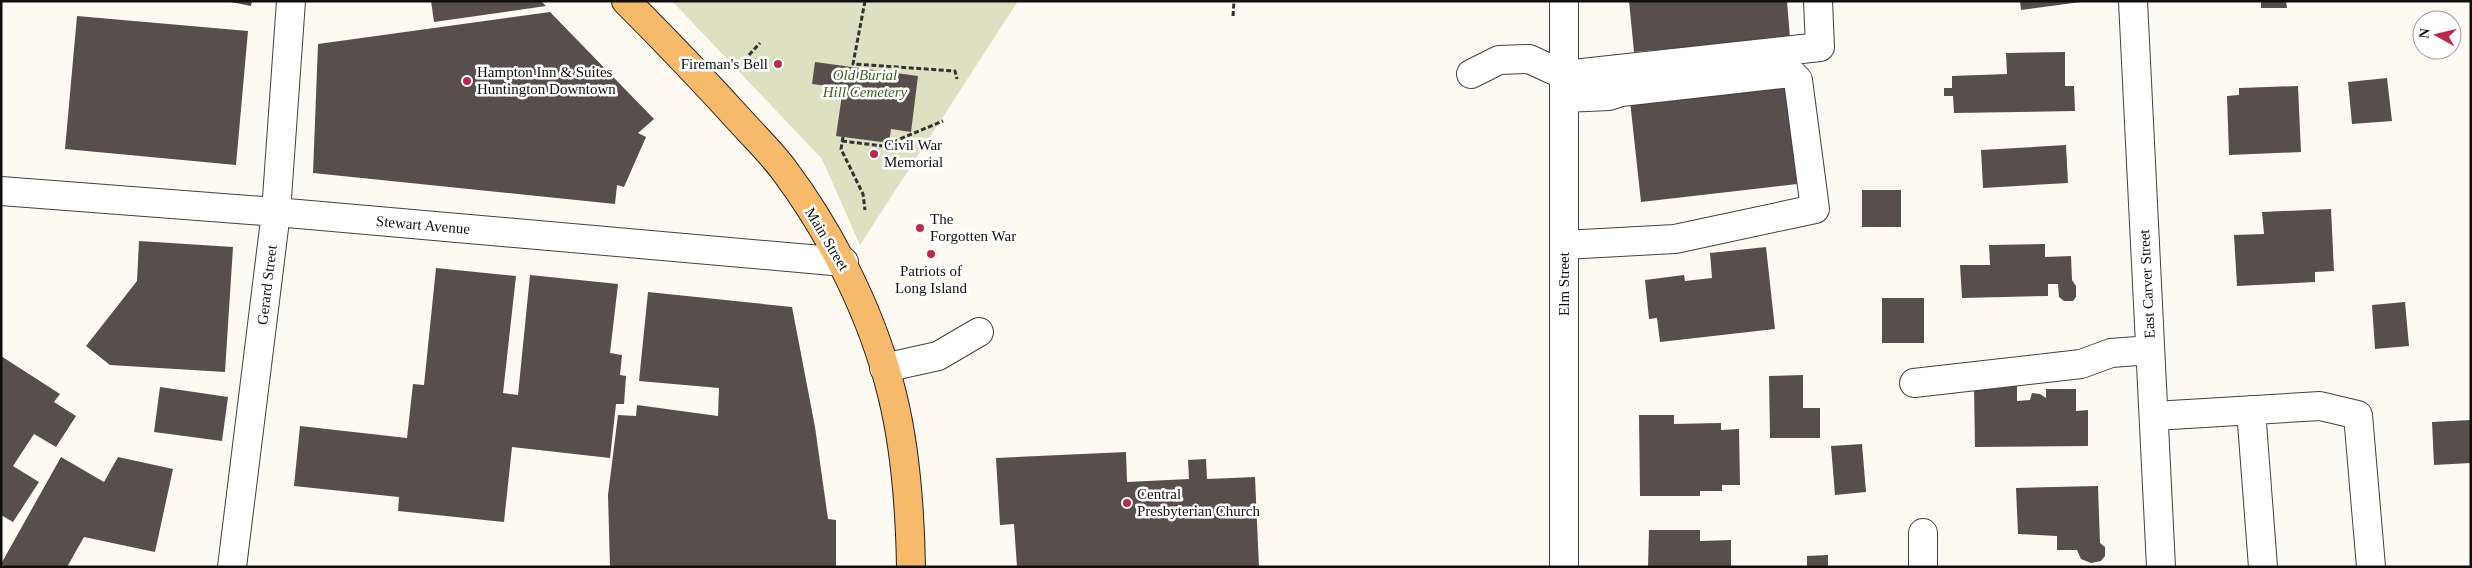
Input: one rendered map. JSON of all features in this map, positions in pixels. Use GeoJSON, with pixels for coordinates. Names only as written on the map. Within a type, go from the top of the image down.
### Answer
{"type":"FeatureCollection","features":[{"type":"Feature","properties":{"kind":"main road","name":"Main Street"},"geometry":{"type":"LineString","coordinates":[[626,1],[698,74],[784,170],[844,262],[892,393],[903,452],[910,515],[911,567]]}},
{"type":"Feature","properties":{"kind":"street","name":"Gerard Street"},"geometry":{"type":"LineString","coordinates":[[232,567],[276,212],[291,1]]}},
{"type":"Feature","properties":{"kind":"street","name":"Elm Street"},"geometry":{"type":"LineString","coordinates":[[1564,1],[1564,567]]}},
{"type":"Feature","properties":{"kind":"street"},"geometry":{"type":"LineString","coordinates":[[1564,87],[1820,47],[1818,1]]}},
{"type":"Feature","properties":{"kind":"street","name":"East Carver Street"},"geometry":{"type":"LineString","coordinates":[[2133,1],[2162,567]]}},
{"type":"Feature","properties":{"kind":"street"},"geometry":{"type":"LineString","coordinates":[[1471,74],[1499,60],[1529,60],[1564,87],[1609,96],[1622,92],[1791,73],[1798,80],[1814,209],[1676,239],[1564,245]]}},
{"type":"Feature","properties":{"kind":"street","name":"Stewart Avenue"},"geometry":{"type":"LineString","coordinates":[[1,191],[276,212],[844,262]]}},
{"type":"Feature","properties":{"kind":"street"},"geometry":{"type":"LineString","coordinates":[[884,368],[938,356],[979,332]]}},
{"type":"Feature","properties":{"kind":"street"},"geometry":{"type":"LineString","coordinates":[[1914,383],[2081,364],[2111,353],[2150,350]]}},
{"type":"Feature","properties":{"kind":"street"},"geometry":{"type":"LineString","coordinates":[[2154,416],[2320,406],[2358,415],[2371,567]]}},
{"type":"Feature","properties":{"kind":"street"},"geometry":{"type":"LineString","coordinates":[[2252,410],[2263,567]]}},
{"type":"Feature","properties":{"kind":"street"},"geometry":{"type":"LineString","coordinates":[[1923,567],[1924,533]]}},
{"type":"Feature","properties":{"kind":"path"},"geometry":{"type":"LineString","coordinates":[[866,1],[853,64],[955,71],[957,79]]}},
{"type":"Feature","properties":{"kind":"path"},"geometry":{"type":"LineString","coordinates":[[1233,16],[1234,1]]}},
{"type":"Feature","properties":{"kind":"path"},"geometry":{"type":"LineString","coordinates":[[749,55],[760,43]]}},
{"type":"Feature","properties":{"kind":"path"},"geometry":{"type":"LineString","coordinates":[[866,210],[863,194],[841,149],[843,139],[883,146],[943,121]]}},
{"type":"Feature","properties":{"kind":"green space","name":"Old Burial Hill Cemetery"},"geometry":{"type":"Polygon","coordinates":[[[672,1],[1018,1],[860,245],[822,159],[672,1]]]}},
{"type":"Feature","properties":{"kind":"building"},"geometry":{"type":"Polygon","coordinates":[[[226,1],[252,1],[251,6],[226,1]]]}},
{"type":"Feature","properties":{"kind":"building"},"geometry":{"type":"Polygon","coordinates":[[[431,1],[541,1],[546,6],[434,22],[431,1]]]}},
{"type":"Feature","properties":{"kind":"building"},"geometry":{"type":"Polygon","coordinates":[[[1629,1],[1787,1],[1790,38],[1634,52],[1629,1]]]}},
{"type":"Feature","properties":{"kind":"building"},"geometry":{"type":"Polygon","coordinates":[[[2020,1],[2081,1],[2081,2],[2021,10],[2020,1]]]}},
{"type":"Feature","properties":{"kind":"building"},"geometry":{"type":"Polygon","coordinates":[[[2261,1],[2286,1],[2287,8],[2261,8],[2261,1]]]}},
{"type":"Feature","properties":{"kind":"building","name":"Hampton Inn & Suites Huntington Downtown"},"geometry":{"type":"Polygon","coordinates":[[[550,12],[654,119],[638,133],[646,137],[624,187],[617,185],[615,204],[313,173],[318,44],[550,12]]]}},
{"type":"Feature","properties":{"kind":"building"},"geometry":{"type":"Polygon","coordinates":[[[77,16],[248,31],[236,165],[65,149],[77,16]]]}},
{"type":"Feature","properties":{"kind":"building"},"geometry":{"type":"Polygon","coordinates":[[[2065,52],[2065,86],[2074,86],[2075,111],[1954,113],[1953,96],[1944,96],[1944,88],[1952,88],[1952,76],[2007,74],[2006,53],[2065,52]]]}},
{"type":"Feature","properties":{"kind":"building"},"geometry":{"type":"Polygon","coordinates":[[[815,62],[918,76],[911,132],[891,129],[889,143],[836,136],[843,88],[812,84],[815,62]]]}},
{"type":"Feature","properties":{"kind":"building"},"geometry":{"type":"Polygon","coordinates":[[[2387,78],[2392,121],[2352,124],[2348,82],[2387,78]]]}},
{"type":"Feature","properties":{"kind":"building"},"geometry":{"type":"Polygon","coordinates":[[[1785,83],[1797,184],[1641,202],[1630,101],[1785,83]]]}},
{"type":"Feature","properties":{"kind":"building"},"geometry":{"type":"Polygon","coordinates":[[[2298,86],[2301,152],[2229,155],[2227,96],[2239,95],[2239,88],[2298,86]]]}},
{"type":"Feature","properties":{"kind":"building"},"geometry":{"type":"Polygon","coordinates":[[[2066,145],[2068,183],[1983,188],[1981,150],[2066,145]]]}},
{"type":"Feature","properties":{"kind":"building"},"geometry":{"type":"Polygon","coordinates":[[[1862,190],[1901,190],[1901,227],[1862,227],[1862,190]]]}},
{"type":"Feature","properties":{"kind":"building"},"geometry":{"type":"Polygon","coordinates":[[[2331,209],[2334,271],[2315,272],[2315,282],[2237,286],[2234,235],[2264,234],[2262,212],[2331,209]]]}},
{"type":"Feature","properties":{"kind":"building"},"geometry":{"type":"Polygon","coordinates":[[[139,241],[233,247],[225,372],[110,365],[86,346],[137,281],[139,241]]]}},
{"type":"Feature","properties":{"kind":"building"},"geometry":{"type":"Polygon","coordinates":[[[2045,244],[2045,257],[2071,256],[2072,280],[2076,286],[2076,297],[2073,301],[2064,301],[2059,297],[2058,284],[2048,284],[2048,296],[1962,298],[1960,265],[1990,265],[1989,245],[2045,244]]]}},
{"type":"Feature","properties":{"kind":"building"},"geometry":{"type":"Polygon","coordinates":[[[1766,247],[1775,329],[1660,342],[1657,318],[1649,319],[1645,280],[1684,275],[1685,281],[1712,278],[1710,253],[1766,247]]]}},
{"type":"Feature","properties":{"kind":"building"},"geometry":{"type":"Polygon","coordinates":[[[436,268],[516,276],[503,393],[518,395],[530,275],[618,284],[610,353],[622,355],[620,375],[626,376],[624,404],[616,404],[610,458],[512,447],[504,522],[398,511],[399,497],[294,486],[300,426],[407,438],[413,384],[424,385],[436,268]]]}},
{"type":"Feature","properties":{"kind":"building"},"geometry":{"type":"Polygon","coordinates":[[[648,292],[792,307],[815,427],[828,519],[836,520],[836,567],[610,567],[608,495],[618,415],[636,416],[637,405],[718,416],[719,388],[639,381],[648,292]]]}},
{"type":"Feature","properties":{"kind":"building"},"geometry":{"type":"Polygon","coordinates":[[[1882,298],[1924,298],[1924,343],[1882,343],[1882,298]]]}},
{"type":"Feature","properties":{"kind":"building"},"geometry":{"type":"Polygon","coordinates":[[[2405,302],[2409,346],[2375,349],[2372,305],[2405,302]]]}},
{"type":"Feature","properties":{"kind":"building"},"geometry":{"type":"Polygon","coordinates":[[[1,356],[60,394],[54,402],[76,416],[56,447],[34,434],[13,466],[39,482],[13,522],[1,515],[1,356]]]}},
{"type":"Feature","properties":{"kind":"building"},"geometry":{"type":"Polygon","coordinates":[[[1803,375],[1803,408],[1820,408],[1820,438],[1770,438],[1769,376],[1803,375]]]}},
{"type":"Feature","properties":{"kind":"building"},"geometry":{"type":"Polygon","coordinates":[[[1974,386],[2017,386],[2017,401],[2030,400],[2032,393],[2040,394],[2046,398],[2046,389],[2076,389],[2076,411],[2088,410],[2088,446],[1975,447],[1974,386]]]}},
{"type":"Feature","properties":{"kind":"building"},"geometry":{"type":"Polygon","coordinates":[[[160,387],[228,397],[222,441],[154,432],[160,387]]]}},
{"type":"Feature","properties":{"kind":"building"},"geometry":{"type":"Polygon","coordinates":[[[1639,415],[1674,415],[1674,424],[1721,423],[1721,430],[1739,429],[1740,485],[1722,485],[1722,491],[1700,491],[1700,496],[1640,496],[1639,415]]]}},
{"type":"Feature","properties":{"kind":"building"},"geometry":{"type":"Polygon","coordinates":[[[2471,420],[2471,463],[2434,465],[2432,422],[2471,420]]]}},
{"type":"Feature","properties":{"kind":"building"},"geometry":{"type":"Polygon","coordinates":[[[1862,444],[1866,492],[1835,495],[1831,446],[1862,444]]]}},
{"type":"Feature","properties":{"kind":"building","name":"Central Presbyterian Church"},"geometry":{"type":"Polygon","coordinates":[[[1126,452],[1127,482],[1189,479],[1188,460],[1206,459],[1207,479],[1255,477],[1259,567],[1017,567],[1014,524],[1000,525],[996,458],[1126,452]]]}},
{"type":"Feature","properties":{"kind":"building"},"geometry":{"type":"Polygon","coordinates":[[[61,457],[104,482],[118,457],[173,469],[155,552],[84,537],[67,567],[6,567],[1,564],[61,457]]]}},
{"type":"Feature","properties":{"kind":"building"},"geometry":{"type":"Polygon","coordinates":[[[2098,486],[2100,543],[2105,547],[2105,556],[2101,561],[2091,563],[2081,559],[2077,550],[2057,550],[2057,536],[2018,534],[2016,488],[2098,486]]]}},
{"type":"Feature","properties":{"kind":"building"},"geometry":{"type":"Polygon","coordinates":[[[1649,530],[1700,530],[1700,541],[1731,540],[1731,567],[1648,567],[1649,530]]]}},
{"type":"Feature","properties":{"kind":"building"},"geometry":{"type":"Polygon","coordinates":[[[1828,555],[1828,567],[1807,567],[1807,556],[1828,555]]]}},
{"type":"Feature","properties":{"kind":"place","name":"Fireman's Bell"},"geometry":{"type":"Point","coordinates":[778,64]}},
{"type":"Feature","properties":{"kind":"place","name":"Hampton Inn & Suites Huntington Downtown"},"geometry":{"type":"Point","coordinates":[467,81]}},
{"type":"Feature","properties":{"kind":"place","name":"Civil War Memorial"},"geometry":{"type":"Point","coordinates":[874,154]}},
{"type":"Feature","properties":{"kind":"place","name":"The Forgotten War"},"geometry":{"type":"Point","coordinates":[920,228]}},
{"type":"Feature","properties":{"kind":"place","name":"Patriots of Long Island"},"geometry":{"type":"Point","coordinates":[931,254]}},
{"type":"Feature","properties":{"kind":"place","name":"Central Presbyterian Church"},"geometry":{"type":"Point","coordinates":[1127,503]}}]}
